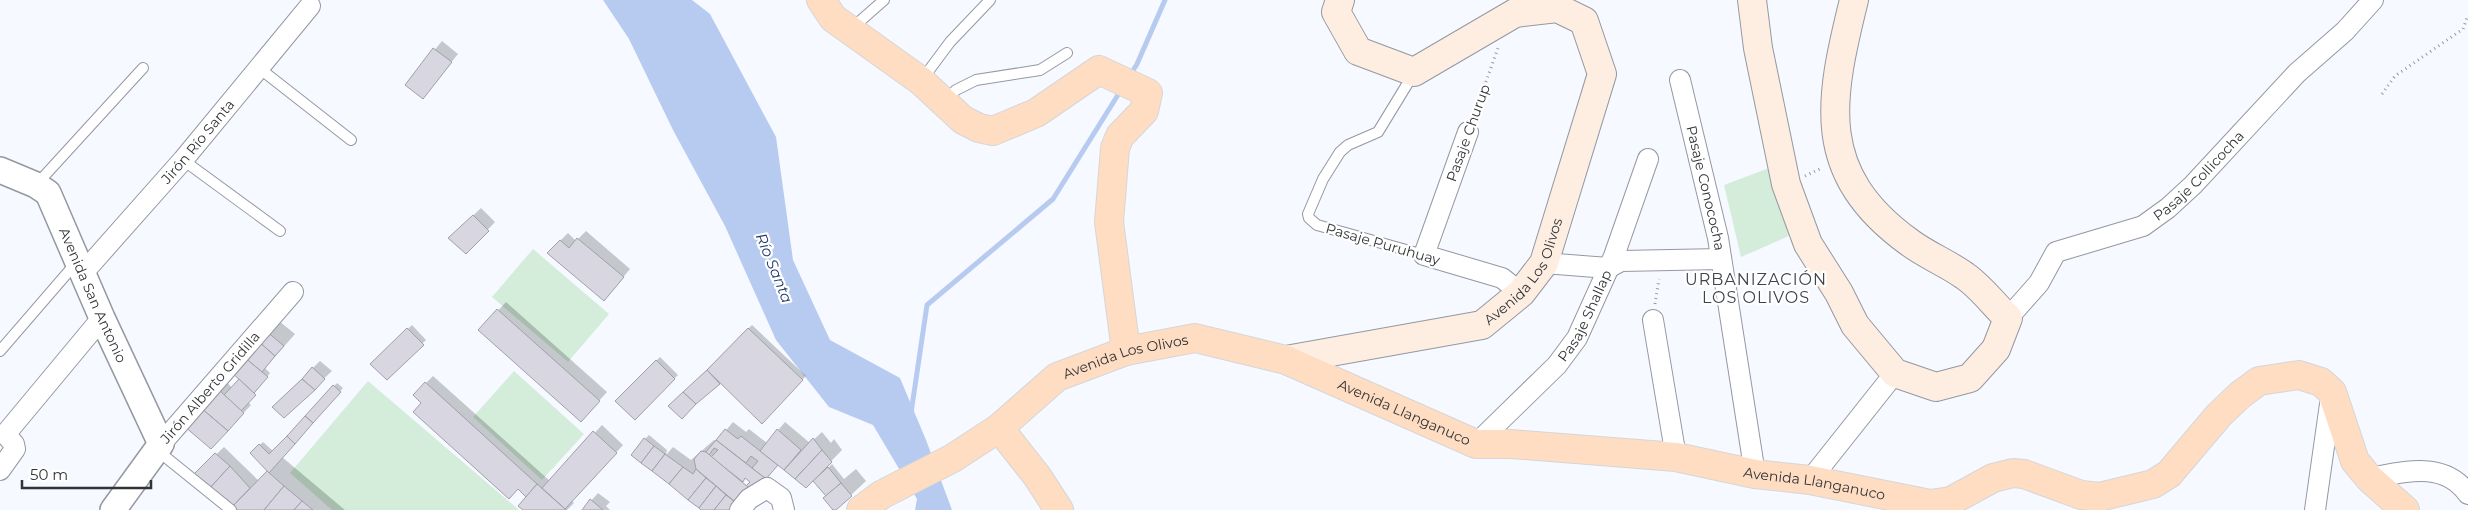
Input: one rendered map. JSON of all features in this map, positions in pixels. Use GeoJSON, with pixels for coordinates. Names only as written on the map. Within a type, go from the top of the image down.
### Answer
{"type":"FeatureCollection","features":[{"type":"Feature","properties":{"kind":"main road"},"geometry":{"type":"LineString","coordinates":[[821,0],[833,18],[921,81],[963,120],[979,128],[993,131],[1036,113],[1099,70],[1148,94],[1144,111],[1120,136],[1116,148],[1110,213],[1119,306],[1126,351]]}},
{"type":"Feature","properties":{"kind":"main road"},"geometry":{"type":"LineString","coordinates":[[1340,0],[1336,12],[1358,51],[1414,72]]}},
{"type":"Feature","properties":{"kind":"main road"},"geometry":{"type":"LineString","coordinates":[[1752,0],[1758,48],[1786,184],[1808,244],[1839,293],[1855,325],[1895,373],[1936,387],[1970,378],[1996,350],[2008,318],[1966,276],[1910,243],[1872,211],[1841,160],[1834,118],[1839,58],[1854,0]]}},
{"type":"Feature","properties":{"kind":"main road","name":"Avenida Los Olivos"},"geometry":{"type":"LineString","coordinates":[[871,503],[953,458],[999,428],[1057,377],[1126,351],[1195,338],[1286,360],[1482,326],[1521,293],[1544,263],[1602,74],[1584,21],[1557,8],[1515,13],[1414,72]]}},
{"type":"Feature","properties":{"kind":"main road","name":"Avenida Llanganuco"},"geometry":{"type":"LineString","coordinates":[[1286,360],[1476,444],[1511,444],[1676,457],[1755,474],[1810,480],[1930,504],[1951,501],[1993,478],[2012,473],[2024,474],[2081,494],[2099,496],[2153,484],[2169,474],[2219,415],[2240,395],[2260,380],[2298,375],[2321,382],[2332,392]]}},
{"type":"Feature","properties":{"kind":"main road"},"geometry":{"type":"LineString","coordinates":[[2332,392],[2355,461],[2369,478],[2405,510]]}},
{"type":"Feature","properties":{"kind":"main road"},"geometry":{"type":"LineString","coordinates":[[999,428],[1037,476],[1059,510]]}},
{"type":"Feature","properties":{"kind":"street","name":"Pasaje Collicocha"},"geometry":{"type":"LineString","coordinates":[[2008,318],[2038,283],[2056,252],[2144,226],[2168,208],[2193,185],[2297,74],[2345,31],[2373,0]]}},
{"type":"Feature","properties":{"kind":"street","name":"Jirón Río Santa"},"geometry":{"type":"LineString","coordinates":[[79,268],[183,160],[310,6]]}},
{"type":"Feature","properties":{"kind":"street","name":"Pasaje Conococha"},"geometry":{"type":"LineString","coordinates":[[1680,80],[1707,188],[1721,259],[1755,474]]}},
{"type":"Feature","properties":{"kind":"street","name":"Pasaje Churup"},"geometry":{"type":"LineString","coordinates":[[1424,255],[1468,132]]}},
{"type":"Feature","properties":{"kind":"street","name":"Pasaje Shallap"},"geometry":{"type":"LineString","coordinates":[[1476,444],[1557,365],[1572,344],[1608,268],[1648,158]]}},
{"type":"Feature","properties":{"kind":"street","name":"Avenida San Antonio"},"geometry":{"type":"LineString","coordinates":[[0,170],[36,185],[48,193],[79,268],[160,447]]}},
{"type":"Feature","properties":{"kind":"street","name":"Pasaje Puruhuay"},"geometry":{"type":"LineString","coordinates":[[1424,255],[1502,278],[1521,293]]}},
{"type":"Feature","properties":{"kind":"street"},"geometry":{"type":"LineString","coordinates":[[1544,263],[1608,268],[1621,261],[1721,259]]}},
{"type":"Feature","properties":{"kind":"street","name":"Jirón Alberto Gridilla"},"geometry":{"type":"LineString","coordinates":[[113,510],[160,447],[293,292]]}},
{"type":"Feature","properties":{"kind":"street"},"geometry":{"type":"LineString","coordinates":[[0,470],[15,446],[8,438],[8,430],[102,318]]}},
{"type":"Feature","properties":{"kind":"street"},"geometry":{"type":"LineString","coordinates":[[1653,320],[1676,457]]}},
{"type":"Feature","properties":{"kind":"street"},"geometry":{"type":"LineString","coordinates":[[1810,480],[1895,373]]}},
{"type":"Feature","properties":{"kind":"street"},"geometry":{"type":"LineString","coordinates":[[2315,510],[2332,392]]}},
{"type":"Feature","properties":{"kind":"street"},"geometry":{"type":"LineString","coordinates":[[2369,478],[2412,471],[2444,474],[2462,485],[2468,494]]}},
{"type":"Feature","properties":{"kind":"street"},"geometry":{"type":"LineString","coordinates":[[740,510],[749,499],[767,488],[781,498],[784,510]]}},
{"type":"Feature","properties":{"kind":"lane"},"geometry":{"type":"LineString","coordinates":[[850,30],[884,0]]}},
{"type":"Feature","properties":{"kind":"lane"},"geometry":{"type":"LineString","coordinates":[[921,81],[950,42],[990,0]]}},
{"type":"Feature","properties":{"kind":"lane"},"geometry":{"type":"LineString","coordinates":[[943,103],[956,90],[976,80],[1040,70],[1067,53]]}},
{"type":"Feature","properties":{"kind":"lane"},"geometry":{"type":"LineString","coordinates":[[36,185],[143,68]]}},
{"type":"Feature","properties":{"kind":"lane"},"geometry":{"type":"LineString","coordinates":[[259,68],[352,140]]}},
{"type":"Feature","properties":{"kind":"lane","name":"Pasaje Puruhuay"},"geometry":{"type":"LineString","coordinates":[[1414,72],[1378,132],[1348,145],[1340,152],[1323,179],[1308,214],[1309,218],[1318,225],[1424,255]]}},
{"type":"Feature","properties":{"kind":"lane"},"geometry":{"type":"LineString","coordinates":[[183,160],[280,231]]}},
{"type":"Feature","properties":{"kind":"lane"},"geometry":{"type":"LineString","coordinates":[[0,351],[79,268]]}},
{"type":"Feature","properties":{"kind":"lane"},"geometry":{"type":"LineString","coordinates":[[160,447],[230,510]]}},
{"type":"Feature","properties":{"kind":"path"},"geometry":{"type":"LineString","coordinates":[[2382,94],[2395,76],[2463,29],[2468,15]]}},
{"type":"Feature","properties":{"kind":"path","name":"Pasaje Churup"},"geometry":{"type":"LineString","coordinates":[[1468,132],[1501,42]]}},
{"type":"Feature","properties":{"kind":"path"},"geometry":{"type":"LineString","coordinates":[[1786,184],[1841,160]]}},
{"type":"Feature","properties":{"kind":"path"},"geometry":{"type":"LineString","coordinates":[[1653,320],[1662,260]]}},
{"type":"Feature","properties":{"kind":"green space"},"geometry":{"type":"Polygon","coordinates":[[[1769,168],[1789,236],[1741,257],[1724,185],[1769,168]]]}},
{"type":"Feature","properties":{"kind":"green space"},"geometry":{"type":"Polygon","coordinates":[[[533,249],[609,314],[568,362],[492,297],[533,249]]]}},
{"type":"Feature","properties":{"kind":"green space"},"geometry":{"type":"Polygon","coordinates":[[[514,371],[584,434],[542,480],[473,417],[514,371]]]}},
{"type":"Feature","properties":{"kind":"green space"},"geometry":{"type":"Polygon","coordinates":[[[368,381],[519,510],[332,510],[290,473],[368,381]]]}},
{"type":"Feature","properties":{"kind":"water","name":"Río Santa"},"geometry":{"type":"Polygon","coordinates":[[[603,0],[692,0],[710,14],[776,137],[793,260],[830,340],[900,378],[952,510],[915,510],[917,499],[873,425],[829,407],[776,340],[725,226],[673,130],[629,39],[603,0]]]}},
{"type":"Feature","properties":{"kind":"building"},"geometry":{"type":"Polygon","coordinates":[[[433,48],[452,62],[423,99],[405,85],[433,48]]]}},
{"type":"Feature","properties":{"kind":"building"},"geometry":{"type":"Polygon","coordinates":[[[473,215],[489,231],[466,254],[448,238],[473,215]]]}},
{"type":"Feature","properties":{"kind":"building"},"geometry":{"type":"Polygon","coordinates":[[[577,238],[624,277],[604,301],[547,253],[560,240],[569,248],[577,238]]]}},
{"type":"Feature","properties":{"kind":"building"},"geometry":{"type":"Polygon","coordinates":[[[497,309],[600,401],[581,422],[478,330],[497,309]]]}},
{"type":"Feature","properties":{"kind":"building"},"geometry":{"type":"Polygon","coordinates":[[[407,328],[424,345],[387,380],[370,364],[407,328]]]}},
{"type":"Feature","properties":{"kind":"building"},"geometry":{"type":"Polygon","coordinates":[[[748,328],[803,380],[762,424],[707,370],[748,328]]]}},
{"type":"Feature","properties":{"kind":"building"},"geometry":{"type":"Polygon","coordinates":[[[266,331],[284,346],[275,356],[258,341],[266,331]]]}},
{"type":"Feature","properties":{"kind":"building"},"geometry":{"type":"Polygon","coordinates":[[[258,341],[275,356],[262,372],[244,357],[258,341]]]}},
{"type":"Feature","properties":{"kind":"building"},"geometry":{"type":"Polygon","coordinates":[[[244,357],[268,377],[254,393],[231,372],[244,357]]]}},
{"type":"Feature","properties":{"kind":"building"},"geometry":{"type":"Polygon","coordinates":[[[656,360],[675,379],[635,420],[615,401],[656,360]]]}},
{"type":"Feature","properties":{"kind":"building"},"geometry":{"type":"Polygon","coordinates":[[[312,367],[325,379],[315,390],[302,379],[312,367]]]}},
{"type":"Feature","properties":{"kind":"building"},"geometry":{"type":"Polygon","coordinates":[[[707,370],[720,384],[696,404],[683,392],[707,370]]]}},
{"type":"Feature","properties":{"kind":"building"},"geometry":{"type":"Polygon","coordinates":[[[239,379],[256,395],[241,411],[224,395],[239,379]]]}},
{"type":"Feature","properties":{"kind":"building"},"geometry":{"type":"Polygon","coordinates":[[[302,379],[315,390],[284,418],[272,407],[302,379]]]}},
{"type":"Feature","properties":{"kind":"building"},"geometry":{"type":"Polygon","coordinates":[[[425,382],[537,484],[526,497],[518,489],[509,499],[413,412],[421,403],[413,395],[425,382]]]}},
{"type":"Feature","properties":{"kind":"building"},"geometry":{"type":"Polygon","coordinates":[[[333,385],[341,392],[313,423],[305,416],[333,385]]]}},
{"type":"Feature","properties":{"kind":"building"},"geometry":{"type":"Polygon","coordinates":[[[218,389],[244,413],[228,431],[201,408],[218,389]]]}},
{"type":"Feature","properties":{"kind":"building"},"geometry":{"type":"Polygon","coordinates":[[[683,392],[696,404],[682,419],[668,406],[683,392]]]}},
{"type":"Feature","properties":{"kind":"building"},"geometry":{"type":"Polygon","coordinates":[[[201,408],[228,431],[211,449],[184,426],[201,408]]]}},
{"type":"Feature","properties":{"kind":"building"},"geometry":{"type":"Polygon","coordinates":[[[305,416],[313,423],[295,444],[287,436],[305,416]]]}},
{"type":"Feature","properties":{"kind":"building"},"geometry":{"type":"Polygon","coordinates":[[[725,429],[738,439],[741,436],[778,465],[766,479],[752,468],[758,461],[751,456],[746,463],[716,440],[725,429]]]}},
{"type":"Feature","properties":{"kind":"building"},"geometry":{"type":"Polygon","coordinates":[[[777,429],[801,450],[784,470],[760,451],[777,429]]]}},
{"type":"Feature","properties":{"kind":"building"},"geometry":{"type":"Polygon","coordinates":[[[593,431],[617,453],[565,509],[542,488],[593,431]]]}},
{"type":"Feature","properties":{"kind":"building"},"geometry":{"type":"Polygon","coordinates":[[[287,436],[295,444],[269,473],[250,453],[259,444],[269,454],[287,436]]]}},
{"type":"Feature","properties":{"kind":"building"},"geometry":{"type":"Polygon","coordinates":[[[644,438],[654,446],[641,463],[631,455],[644,438]]]}},
{"type":"Feature","properties":{"kind":"building"},"geometry":{"type":"Polygon","coordinates":[[[813,438],[822,450],[795,479],[784,470],[813,438]]]}},
{"type":"Feature","properties":{"kind":"building"},"geometry":{"type":"Polygon","coordinates":[[[716,440],[766,479],[754,492],[746,486],[750,482],[745,478],[743,482],[711,457],[718,450],[714,448],[709,455],[706,452],[716,440]]]}},
{"type":"Feature","properties":{"kind":"building"},"geometry":{"type":"Polygon","coordinates":[[[654,446],[665,454],[652,471],[641,463],[654,446]]]}},
{"type":"Feature","properties":{"kind":"building"},"geometry":{"type":"Polygon","coordinates":[[[822,450],[832,462],[806,488],[795,479],[822,450]]]}},
{"type":"Feature","properties":{"kind":"building"},"geometry":{"type":"Polygon","coordinates":[[[701,451],[706,452],[754,492],[740,506],[696,469],[694,459],[701,451]]]}},
{"type":"Feature","properties":{"kind":"building"},"geometry":{"type":"Polygon","coordinates":[[[215,453],[230,466],[209,489],[192,476],[215,453]]]}},
{"type":"Feature","properties":{"kind":"building"},"geometry":{"type":"Polygon","coordinates":[[[665,454],[683,467],[669,484],[652,471],[665,454]]]}},
{"type":"Feature","properties":{"kind":"building"},"geometry":{"type":"Polygon","coordinates":[[[230,466],[250,488],[232,507],[209,489],[230,466]]]}},
{"type":"Feature","properties":{"kind":"building"},"geometry":{"type":"Polygon","coordinates":[[[683,467],[693,474],[696,469],[706,478],[688,500],[669,484],[683,467]]]}},
{"type":"Feature","properties":{"kind":"building"},"geometry":{"type":"Polygon","coordinates":[[[828,467],[841,483],[826,496],[813,481],[828,467]]]}},
{"type":"Feature","properties":{"kind":"building"},"geometry":{"type":"Polygon","coordinates":[[[267,471],[284,486],[264,510],[236,510],[232,507],[267,471]]]}},
{"type":"Feature","properties":{"kind":"building"},"geometry":{"type":"Polygon","coordinates":[[[706,478],[716,486],[699,508],[688,500],[706,478]]]}},
{"type":"Feature","properties":{"kind":"building"},"geometry":{"type":"Polygon","coordinates":[[[841,483],[852,496],[836,510],[833,510],[823,498],[841,483]]]}},
{"type":"Feature","properties":{"kind":"building"},"geometry":{"type":"Polygon","coordinates":[[[537,484],[566,510],[523,510],[518,506],[537,484]]]}},
{"type":"Feature","properties":{"kind":"building"},"geometry":{"type":"Polygon","coordinates":[[[284,486],[302,501],[294,510],[264,510],[284,486]]]}},
{"type":"Feature","properties":{"kind":"building"},"geometry":{"type":"Polygon","coordinates":[[[716,486],[726,495],[714,510],[701,510],[699,508],[716,486]]]}},
{"type":"Feature","properties":{"kind":"building"},"geometry":{"type":"Polygon","coordinates":[[[726,495],[740,506],[737,510],[714,510],[726,495]]]}},
{"type":"Feature","properties":{"kind":"building"},"geometry":{"type":"Polygon","coordinates":[[[590,499],[603,510],[582,510],[590,499]]]}},
{"type":"Feature","properties":{"kind":"building"},"geometry":{"type":"Polygon","coordinates":[[[302,501],[313,510],[294,510],[302,501]]]}},
{"type":"Feature","properties":{"kind":"waterway"},"geometry":{"type":"LineString","coordinates":[[1129,77],[1137,64],[1165,0]]}},
{"type":"Feature","properties":{"kind":"waterway"},"geometry":{"type":"LineString","coordinates":[[911,413],[927,305],[1053,199],[1121,90]]}},
{"type":"Feature","properties":{"kind":"district","name":"URBANIZACIÓN LOS OLIVOS"},"geometry":{"type":"Point","coordinates":[1756,288]}}]}
